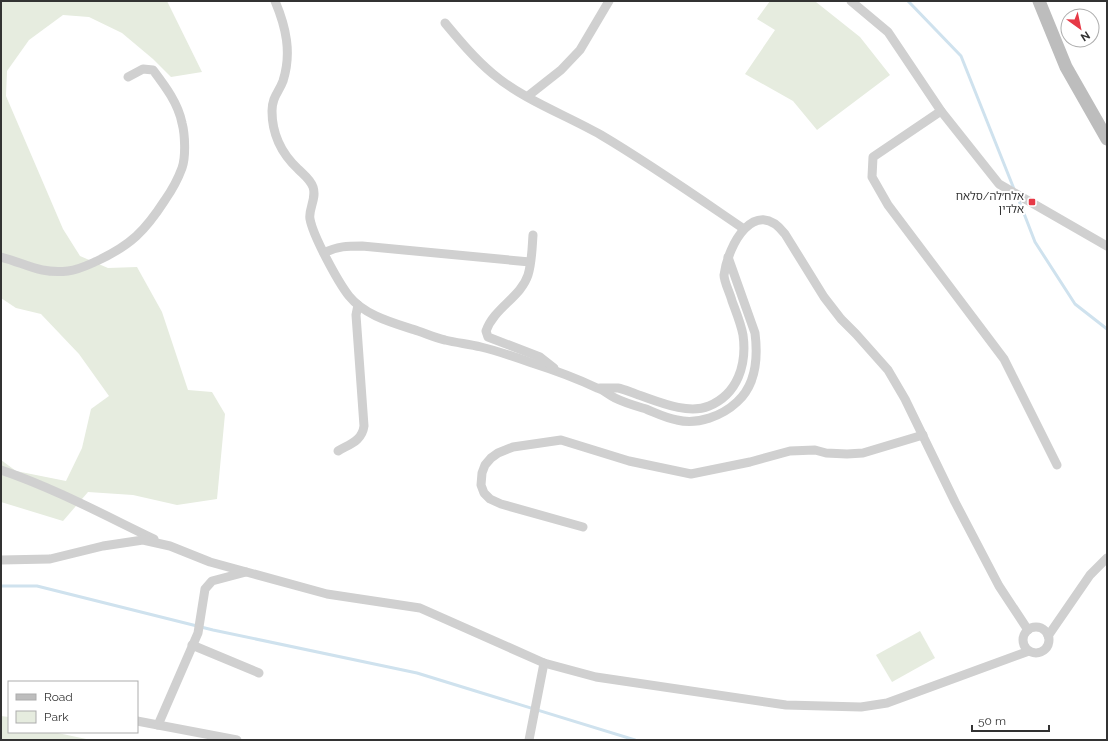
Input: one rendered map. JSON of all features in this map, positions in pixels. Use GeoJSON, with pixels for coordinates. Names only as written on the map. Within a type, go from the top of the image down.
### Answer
{"type":"FeatureCollection","features":[{"type":"Feature","properties":{"kind":"street"},"geometry":{"type":"LineString","coordinates":[[275,1],[282,17],[286,34],[288,54],[286,70],[282,84],[274,96],[272,110],[276,139],[282,151],[308,178],[313,187],[315,194],[309,217],[313,230],[340,284],[350,297],[369,313],[413,330],[443,339],[481,347],[533,363],[600,388],[614,398],[677,420],[696,421],[716,416],[730,409],[749,387],[754,372],[756,346],[751,320],[728,257]]}},
{"type":"Feature","properties":{"kind":"street"},"geometry":{"type":"LineString","coordinates":[[528,96],[561,70],[580,50],[609,1]]}},
{"type":"Feature","properties":{"kind":"street"},"geometry":{"type":"LineString","coordinates":[[851,1],[888,32],[941,111],[999,184],[1107,246]]}},
{"type":"Feature","properties":{"kind":"street"},"geometry":{"type":"LineString","coordinates":[[1039,1],[1066,67],[1107,139]]}},
{"type":"Feature","properties":{"kind":"street"},"geometry":{"type":"LineString","coordinates":[[445,23],[469,52],[493,74],[528,96],[601,135],[686,189],[744,229]]}},
{"type":"Feature","properties":{"kind":"street"},"geometry":{"type":"LineString","coordinates":[[1,257],[44,271],[70,271],[86,266],[123,247],[138,236],[152,220],[174,187],[182,167],[184,150],[182,123],[176,105],[153,70],[143,69],[128,77]]}},
{"type":"Feature","properties":{"kind":"street"},"geometry":{"type":"LineString","coordinates":[[941,111],[873,157],[872,177],[888,205],[1004,359],[1057,465]]}},
{"type":"Feature","properties":{"kind":"street"},"geometry":{"type":"LineString","coordinates":[[600,388],[620,388],[668,405],[685,408],[701,408],[710,406],[735,386],[741,372],[745,356],[743,334],[724,276],[731,248],[744,229],[756,220],[766,219],[780,227],[824,297],[841,319],[888,370],[905,399],[955,502],[999,586],[1028,630]]}},
{"type":"Feature","properties":{"kind":"street"},"geometry":{"type":"LineString","coordinates":[[533,235],[528,276],[521,288],[488,323],[486,331],[488,337],[540,357],[559,373]]}},
{"type":"Feature","properties":{"kind":"street"},"geometry":{"type":"LineString","coordinates":[[324,253],[334,248],[362,246],[530,262]]}},
{"type":"Feature","properties":{"kind":"street"},"geometry":{"type":"LineString","coordinates":[[338,451],[360,438],[363,434],[364,426],[356,315],[358,305]]}},
{"type":"Feature","properties":{"kind":"street"},"geometry":{"type":"LineString","coordinates":[[583,527],[501,504],[490,499],[484,493],[481,485],[482,473],[485,465],[498,453],[513,447],[562,440],[629,461],[691,474],[750,462],[790,451],[815,450],[826,453],[863,453],[923,435]]}},
{"type":"Feature","properties":{"kind":"street"},"geometry":{"type":"LineString","coordinates":[[1,470],[51,489],[170,546],[210,562],[327,594],[420,608],[544,663],[596,677],[786,705],[861,707],[887,703],[1029,651],[1037,653],[1044,650],[1049,643],[1048,636],[1041,628],[1032,628],[1025,633],[1023,641],[1029,651]]}},
{"type":"Feature","properties":{"kind":"street"},"geometry":{"type":"LineString","coordinates":[[1,560],[50,558],[103,546],[144,540],[170,546]]}},
{"type":"Feature","properties":{"kind":"street"},"geometry":{"type":"LineString","coordinates":[[1048,636],[1090,575],[1107,558]]}},
{"type":"Feature","properties":{"kind":"street"},"geometry":{"type":"LineString","coordinates":[[158,725],[198,633],[205,589],[212,581],[246,572]]}},
{"type":"Feature","properties":{"kind":"street"},"geometry":{"type":"LineString","coordinates":[[192,645],[259,673]]}},
{"type":"Feature","properties":{"kind":"street"},"geometry":{"type":"LineString","coordinates":[[528,740],[544,663]]}},
{"type":"Feature","properties":{"kind":"street"},"geometry":{"type":"LineString","coordinates":[[138,721],[237,740]]}},
{"type":"Feature","properties":{"kind":"green space"},"geometry":{"type":"Polygon","coordinates":[[[1,1],[167,1],[202,72],[171,77],[153,59],[122,33],[89,17],[63,15],[29,40],[7,71],[6,96],[63,229],[80,256],[108,268],[137,267],[162,312],[188,390],[212,392],[225,414],[217,499],[177,505],[133,495],[88,492],[63,521],[1,502],[1,460],[16,471],[66,481],[82,448],[91,409],[109,396],[79,354],[41,314],[16,308],[1,298],[1,1]]]}},
{"type":"Feature","properties":{"kind":"green space"},"geometry":{"type":"Polygon","coordinates":[[[770,1],[816,2],[860,37],[890,75],[817,130],[793,101],[745,74],[775,30],[757,19],[770,1]]]}},
{"type":"Feature","properties":{"kind":"green space"},"geometry":{"type":"Polygon","coordinates":[[[920,631],[935,658],[892,682],[876,655],[920,631]]]}},
{"type":"Feature","properties":{"kind":"green space"},"geometry":{"type":"Polygon","coordinates":[[[1,716],[8,717],[8,733],[58,733],[91,740],[1,740],[1,716]]]}},
{"type":"Feature","properties":{"kind":"waterway"},"geometry":{"type":"LineString","coordinates":[[908,1],[961,56],[1014,189]]}},
{"type":"Feature","properties":{"kind":"waterway"},"geometry":{"type":"LineString","coordinates":[[1018,198],[1035,242],[1075,304],[1107,329]]}},
{"type":"Feature","properties":{"kind":"waterway"},"geometry":{"type":"LineString","coordinates":[[1,586],[37,586],[213,630],[417,673],[635,740]]}},
{"type":"Feature","properties":{"kind":"place","name":"אלח׳לה/סלאח אלדין"},"geometry":{"type":"Point","coordinates":[1032,202]}}]}
